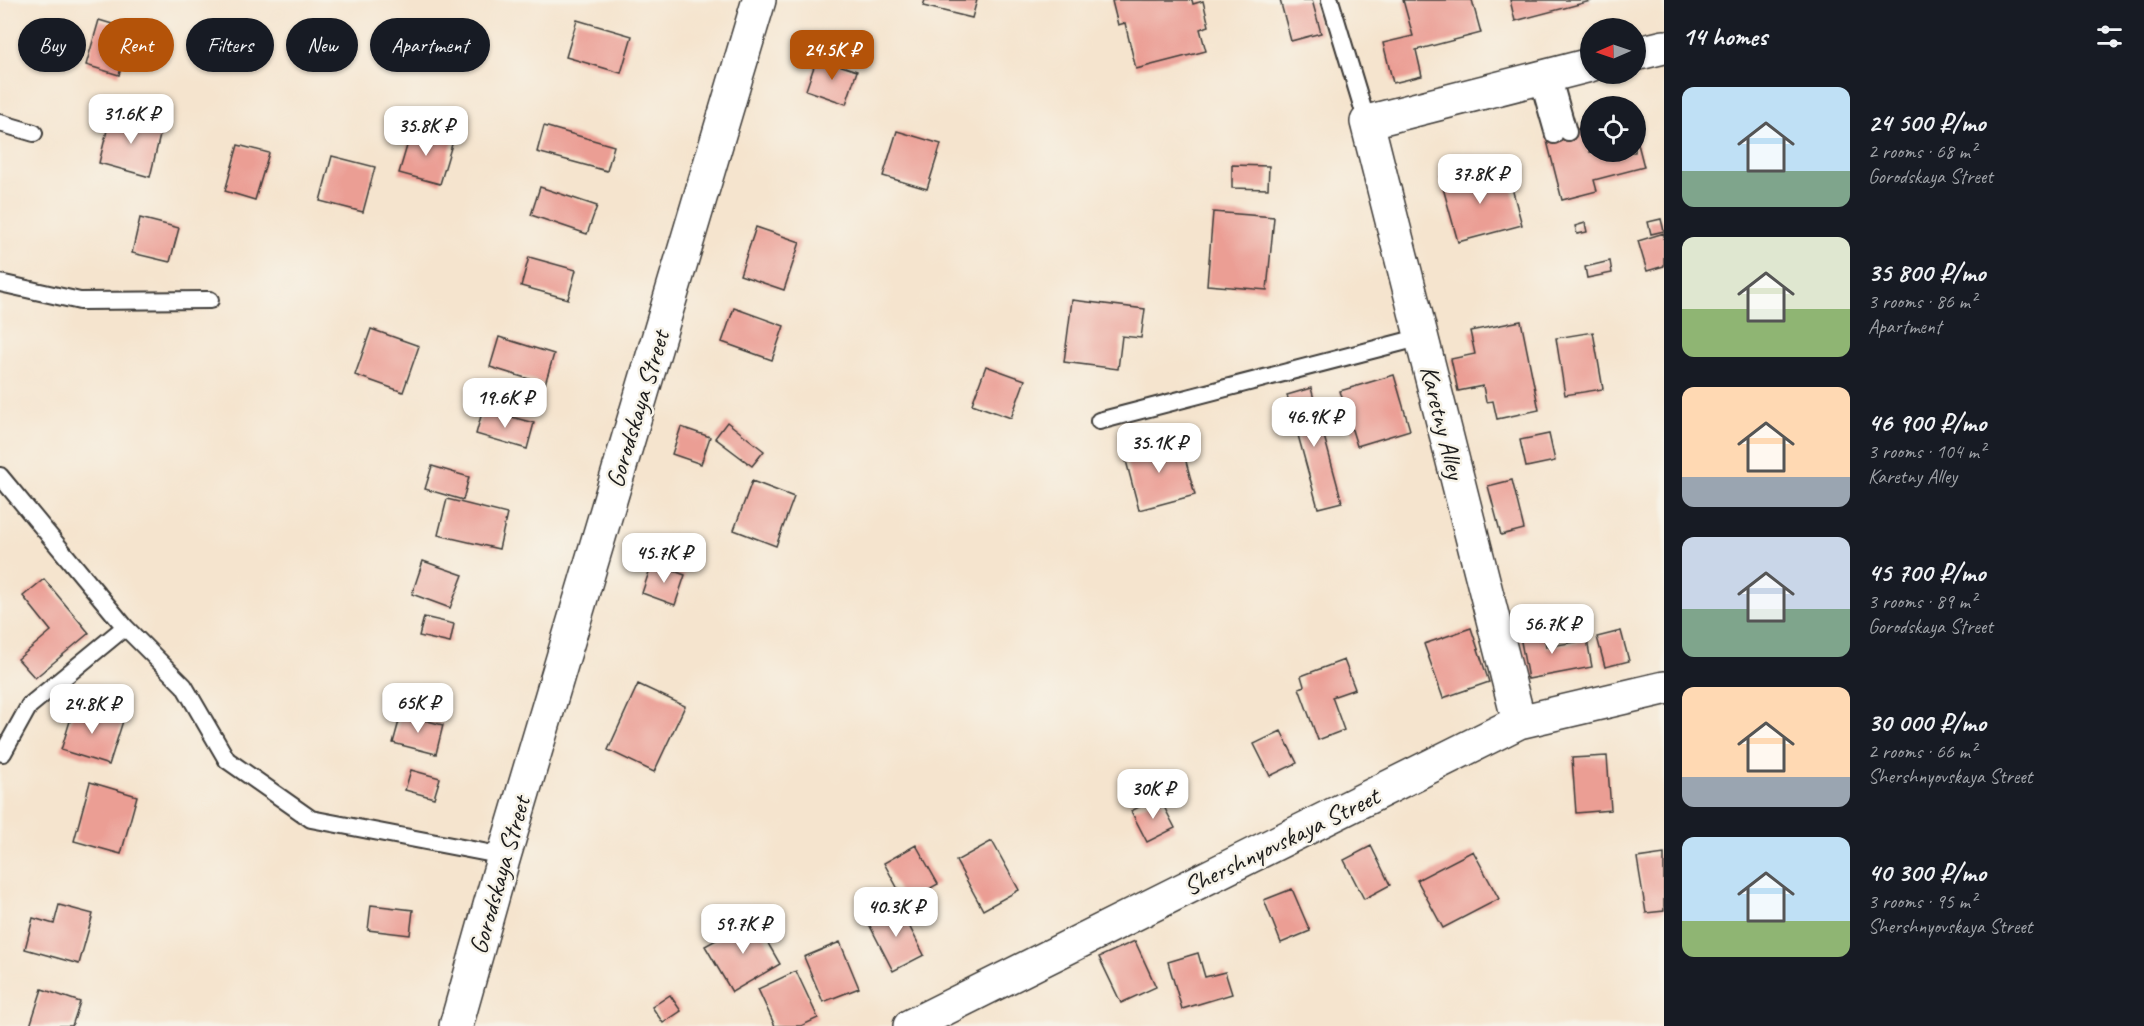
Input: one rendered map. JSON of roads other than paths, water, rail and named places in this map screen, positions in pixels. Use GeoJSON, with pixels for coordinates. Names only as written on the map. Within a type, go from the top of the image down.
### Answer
{"type":"FeatureCollection","features":[{"type":"Feature","properties":{"kind":"street","name":"Gorodskaya Street"},"geometry":{"type":"LineString","coordinates":[[456,1026],[504,856],[759,0]]}},
{"type":"Feature","properties":{"kind":"street"},"geometry":{"type":"LineString","coordinates":[[1646,51],[1664,47]]}},
{"type":"Feature","properties":{"kind":"street"},"geometry":{"type":"LineString","coordinates":[[1367,122],[1580,68]]}},
{"type":"Feature","properties":{"kind":"street","name":"Karetny Alley"},"geometry":{"type":"LineString","coordinates":[[1367,122],[1519,722]]}},
{"type":"Feature","properties":{"kind":"street","name":"Shershnyovskaya Street"},"geometry":{"type":"LineString","coordinates":[[910,1026],[1519,722],[1664,688]]}},
{"type":"Feature","properties":{"kind":"lane"},"geometry":{"type":"LineString","coordinates":[[1330,0],[1367,122]]}},
{"type":"Feature","properties":{"kind":"lane"},"geometry":{"type":"LineString","coordinates":[[1545,77],[1561,133]]}},
{"type":"Feature","properties":{"kind":"lane"},"geometry":{"type":"LineString","coordinates":[[0,123],[34,133]]}},
{"type":"Feature","properties":{"kind":"lane"},"geometry":{"type":"LineString","coordinates":[[0,283],[80,302],[210,300]]}},
{"type":"Feature","properties":{"kind":"lane"},"geometry":{"type":"LineString","coordinates":[[1099,421],[1422,337]]}},
{"type":"Feature","properties":{"kind":"lane"},"geometry":{"type":"LineString","coordinates":[[0,476],[125,627],[184,686],[227,760],[311,819],[504,856]]}},
{"type":"Feature","properties":{"kind":"lane"},"geometry":{"type":"LineString","coordinates":[[3,753],[29,706],[125,627]]}}]}
